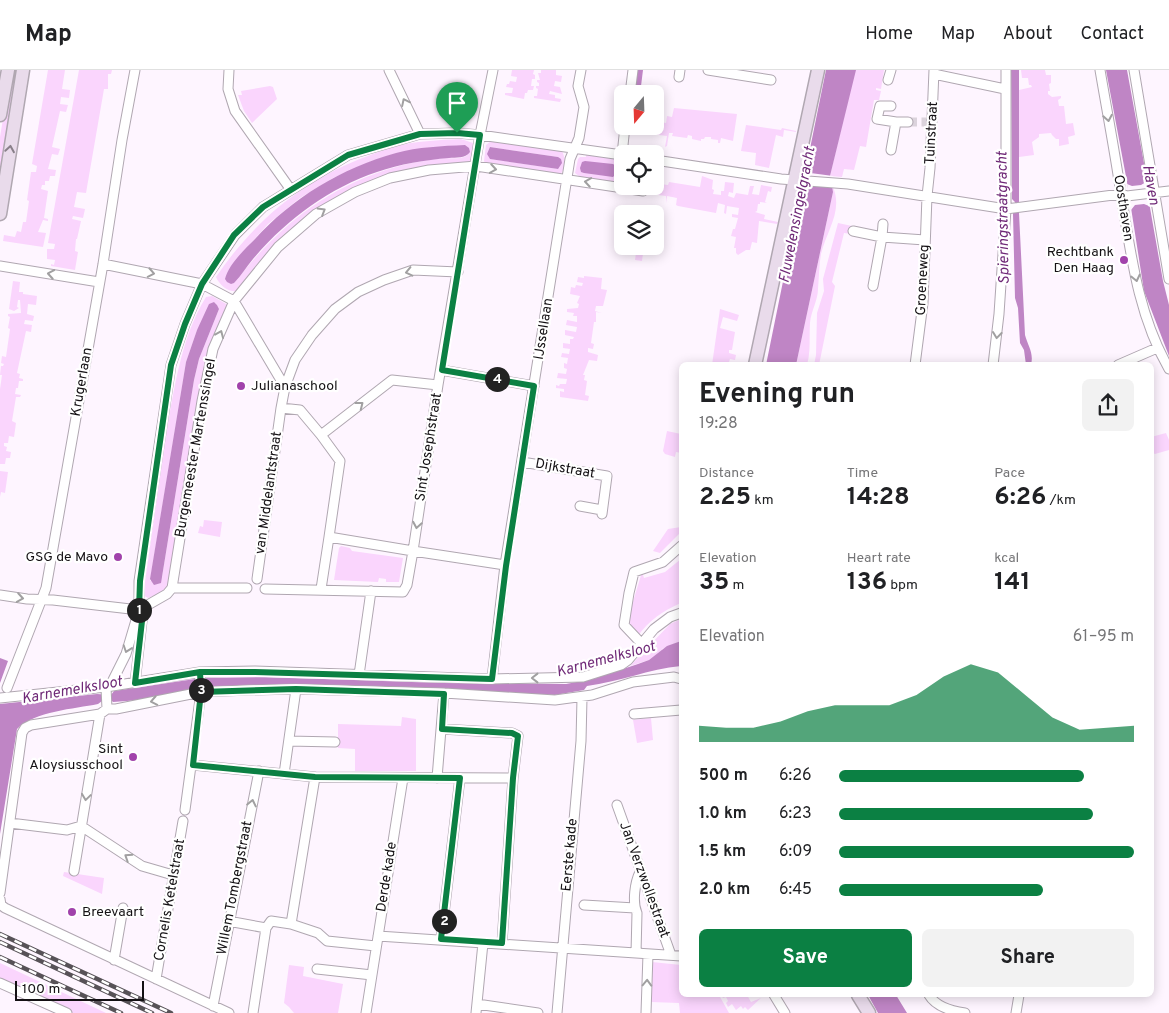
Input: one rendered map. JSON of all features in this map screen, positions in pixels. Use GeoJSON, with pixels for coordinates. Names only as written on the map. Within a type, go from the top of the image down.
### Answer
{"type":"FeatureCollection","features":[{"type":"Feature","properties":{"kind":"main road"},"geometry":{"type":"LineString","coordinates":[[0,115],[8,70]]}},
{"type":"Feature","properties":{"kind":"main road"},"geometry":{"type":"LineString","coordinates":[[0,214],[23,70]]}},
{"type":"Feature","properties":{"kind":"main road"},"geometry":{"type":"LineString","coordinates":[[756,362],[798,179],[818,70]]}},
{"type":"Feature","properties":{"kind":"main road"},"geometry":{"type":"LineString","coordinates":[[859,997],[869,1013]]}},
{"type":"Feature","properties":{"kind":"street","name":"Krugerlaan"},"geometry":{"type":"LineString","coordinates":[[7,688],[46,588],[135,70]]}},
{"type":"Feature","properties":{"kind":"street"},"geometry":{"type":"LineString","coordinates":[[229,70],[228,89],[235,111],[291,190]]}},
{"type":"Feature","properties":{"kind":"street"},"geometry":{"type":"LineString","coordinates":[[389,70],[420,134]]}},
{"type":"Feature","properties":{"kind":"street","name":"Sint Josephstraat"},"geometry":{"type":"LineString","coordinates":[[371,591],[400,592],[405,590],[413,551],[438,385],[480,135],[493,70]]}},
{"type":"Feature","properties":{"kind":"street","name":"IJssellaan"},"geometry":{"type":"LineString","coordinates":[[492,679],[506,566],[570,159],[579,138],[584,107],[578,86],[582,70]]}},
{"type":"Feature","properties":{"kind":"street"},"geometry":{"type":"LineString","coordinates":[[631,85],[633,70]]}},
{"type":"Feature","properties":{"kind":"street"},"geometry":{"type":"LineString","coordinates":[[708,70],[743,73],[770,80]]}},
{"type":"Feature","properties":{"kind":"street"},"geometry":{"type":"LineString","coordinates":[[888,80],[891,70]]}},
{"type":"Feature","properties":{"kind":"street"},"geometry":{"type":"LineString","coordinates":[[993,362],[1008,208],[1006,70]]}},
{"type":"Feature","properties":{"kind":"street","name":"Oosthaven"},"geometry":{"type":"LineString","coordinates":[[1100,70],[1124,195],[1130,252],[1140,299],[1157,348],[1169,369]]}},
{"type":"Feature","properties":{"kind":"street"},"geometry":{"type":"LineString","coordinates":[[1134,70],[1151,194],[1169,279]]}},
{"type":"Feature","properties":{"kind":"street"},"geometry":{"type":"LineString","coordinates":[[934,72],[1006,89]]}},
{"type":"Feature","properties":{"kind":"street","name":"Tuinstraat"},"geometry":{"type":"LineString","coordinates":[[927,196],[934,72]]}},
{"type":"Feature","properties":{"kind":"street"},"geometry":{"type":"LineString","coordinates":[[891,106],[880,106],[877,119],[908,122]]}},
{"type":"Feature","properties":{"kind":"street"},"geometry":{"type":"LineString","coordinates":[[891,150],[896,122]]}},
{"type":"Feature","properties":{"kind":"street"},"geometry":{"type":"LineString","coordinates":[[74,871],[106,699],[126,654],[139,610],[140,581],[171,365],[185,324],[202,284],[234,235],[263,207],[348,155],[420,134],[457,133],[480,135],[614,154]]}},
{"type":"Feature","properties":{"kind":"street"},"geometry":{"type":"LineString","coordinates":[[664,161],[781,178],[838,183],[1008,208],[1169,192]]}},
{"type":"Feature","properties":{"kind":"street","name":"Burgemeester Martenssingel"},"geometry":{"type":"LineString","coordinates":[[172,588],[202,401],[213,350],[234,301],[278,247],[316,214],[355,192],[390,178],[429,170],[476,166],[614,187]]}},
{"type":"Feature","properties":{"kind":"street","name":"Groeneweg"},"geometry":{"type":"LineString","coordinates":[[915,362],[923,303],[927,196]]}},
{"type":"Feature","properties":{"kind":"street"},"geometry":{"type":"LineString","coordinates":[[873,286],[883,224]]}},
{"type":"Feature","properties":{"kind":"street"},"geometry":{"type":"LineString","coordinates":[[853,231],[882,237],[925,240]]}},
{"type":"Feature","properties":{"kind":"street"},"geometry":{"type":"LineString","coordinates":[[103,264],[202,284],[234,301],[285,387]]}},
{"type":"Feature","properties":{"kind":"street"},"geometry":{"type":"LineString","coordinates":[[0,266],[99,282]]}},
{"type":"Feature","properties":{"kind":"street","name":"van Middelantstraat"},"geometry":{"type":"LineString","coordinates":[[257,579],[281,408],[285,387],[294,360],[312,334],[334,309],[358,292],[413,270],[458,272]]}},
{"type":"Feature","properties":{"kind":"street"},"geometry":{"type":"LineString","coordinates":[[1125,362],[1157,348]]}},
{"type":"Feature","properties":{"kind":"street"},"geometry":{"type":"LineString","coordinates":[[442,370],[534,386]]}},
{"type":"Feature","properties":{"kind":"street"},"geometry":{"type":"LineString","coordinates":[[321,435],[392,380],[438,385]]}},
{"type":"Feature","properties":{"kind":"street"},"geometry":{"type":"LineString","coordinates":[[281,408],[300,410],[340,462],[321,589]]}},
{"type":"Feature","properties":{"kind":"street","name":"Dijkstraat"},"geometry":{"type":"LineString","coordinates":[[522,462],[607,476],[602,512],[580,506]]}},
{"type":"Feature","properties":{"kind":"street"},"geometry":{"type":"LineString","coordinates":[[329,537],[506,566]]}},
{"type":"Feature","properties":{"kind":"street"},"geometry":{"type":"LineString","coordinates":[[641,643],[624,626],[628,593],[634,572],[663,562],[679,548]]}},
{"type":"Feature","properties":{"kind":"street"},"geometry":{"type":"LineString","coordinates":[[0,595],[139,610],[167,594],[172,588],[247,588]]}},
{"type":"Feature","properties":{"kind":"street"},"geometry":{"type":"LineString","coordinates":[[265,589],[371,591],[359,675]]}},
{"type":"Feature","properties":{"kind":"street"},"geometry":{"type":"LineString","coordinates":[[135,683],[142,621],[139,610]]}},
{"type":"Feature","properties":{"kind":"street"},"geometry":{"type":"LineString","coordinates":[[2,698],[106,699],[116,709],[201,683],[255,672],[492,679],[583,677],[621,665],[628,660],[654,629],[670,617],[679,614]]}},
{"type":"Feature","properties":{"kind":"street"},"geometry":{"type":"LineString","coordinates":[[0,893],[22,733],[25,728],[106,699],[135,683],[201,683],[555,700],[582,698],[633,682],[674,677],[679,678]]}},
{"type":"Feature","properties":{"kind":"street"},"geometry":{"type":"LineString","coordinates":[[186,810],[193,765],[201,683]]}},
{"type":"Feature","properties":{"kind":"street"},"geometry":{"type":"LineString","coordinates":[[284,774],[296,689]]}},
{"type":"Feature","properties":{"kind":"street"},"geometry":{"type":"LineString","coordinates":[[438,778],[444,694]]}},
{"type":"Feature","properties":{"kind":"street","name":"Eerste kade"},"geometry":{"type":"LineString","coordinates":[[557,1013],[581,741],[582,698]]}},
{"type":"Feature","properties":{"kind":"street"},"geometry":{"type":"LineString","coordinates":[[634,714],[679,710]]}},
{"type":"Feature","properties":{"kind":"street"},"geometry":{"type":"LineString","coordinates":[[442,729],[512,733],[518,736],[513,778],[502,943]]}},
{"type":"Feature","properties":{"kind":"street"},"geometry":{"type":"LineString","coordinates":[[289,741],[335,742]]}},
{"type":"Feature","properties":{"kind":"street"},"geometry":{"type":"LineString","coordinates":[[193,765],[315,777],[513,778]]}},
{"type":"Feature","properties":{"kind":"street","name":"Willem Tombergstraat"},"geometry":{"type":"LineString","coordinates":[[213,1006],[228,920],[259,771]]}},
{"type":"Feature","properties":{"kind":"street"},"geometry":{"type":"LineString","coordinates":[[290,924],[315,777]]}},
{"type":"Feature","properties":{"kind":"street","name":"Derde kade"},"geometry":{"type":"LineString","coordinates":[[366,1013],[403,778]]}},
{"type":"Feature","properties":{"kind":"street"},"geometry":{"type":"LineString","coordinates":[[441,939],[460,778]]}},
{"type":"Feature","properties":{"kind":"street","name":"Jan Verzwollestraat"},"geometry":{"type":"LineString","coordinates":[[617,805],[671,955]]}},
{"type":"Feature","properties":{"kind":"street","name":"Cornelis Ketelstraat"},"geometry":{"type":"LineString","coordinates":[[156,979],[184,821]]}},
{"type":"Feature","properties":{"kind":"street"},"geometry":{"type":"LineString","coordinates":[[10,823],[67,830],[81,826],[142,866],[173,875]]}},
{"type":"Feature","properties":{"kind":"street"},"geometry":{"type":"LineString","coordinates":[[636,953],[636,883],[640,872]]}},
{"type":"Feature","properties":{"kind":"street"},"geometry":{"type":"LineString","coordinates":[[0,900],[1,905],[5,908],[229,1013]]}},
{"type":"Feature","properties":{"kind":"street"},"geometry":{"type":"LineString","coordinates":[[584,905],[635,908]]}},
{"type":"Feature","properties":{"kind":"street"},"geometry":{"type":"LineString","coordinates":[[114,960],[123,908]]}},
{"type":"Feature","properties":{"kind":"street"},"geometry":{"type":"LineString","coordinates":[[228,920],[266,928]]}},
{"type":"Feature","properties":{"kind":"street"},"geometry":{"type":"LineString","coordinates":[[253,1013],[266,928],[271,921],[290,924],[318,933],[327,941],[441,939],[679,956]]}},
{"type":"Feature","properties":{"kind":"street"},"geometry":{"type":"LineString","coordinates":[[483,943],[476,1008],[538,1013]]}},
{"type":"Feature","properties":{"kind":"street"},"geometry":{"type":"LineString","coordinates":[[646,1013],[648,954]]}},
{"type":"Feature","properties":{"kind":"street"},"geometry":{"type":"LineString","coordinates":[[317,969],[372,975]]}},
{"type":"Feature","properties":{"kind":"street"},"geometry":{"type":"LineString","coordinates":[[0,982],[67,1013]]}},
{"type":"Feature","properties":{"kind":"street"},"geometry":{"type":"LineString","coordinates":[[775,997],[785,1013]]}},
{"type":"Feature","properties":{"kind":"street"},"geometry":{"type":"LineString","coordinates":[[930,997],[943,1008],[953,1012],[965,1013]]}},
{"type":"Feature","properties":{"kind":"street"},"geometry":{"type":"LineString","coordinates":[[1016,1013],[1019,997]]}},
{"type":"Feature","properties":{"kind":"shaded area"},"geometry":{"type":"Polygon","coordinates":[[[11,70],[21,70],[0,196],[0,137],[11,70]]]}},
{"type":"Feature","properties":{"kind":"shaded area"},"geometry":{"type":"Polygon","coordinates":[[[48,70],[65,70],[62,89],[70,90],[69,98],[61,97],[60,104],[68,105],[66,112],[60,111],[52,147],[60,149],[58,155],[52,154],[48,169],[56,170],[55,176],[50,176],[49,181],[45,181],[45,185],[42,185],[41,189],[48,191],[44,218],[48,219],[48,221],[43,220],[38,232],[46,233],[43,247],[3,241],[4,235],[15,237],[17,231],[21,232],[23,222],[26,222],[31,172],[36,172],[37,166],[32,164],[48,70]]]}},
{"type":"Feature","properties":{"kind":"shaded area"},"geometry":{"type":"Polygon","coordinates":[[[79,70],[112,70],[111,74],[108,74],[108,89],[104,89],[86,193],[77,192],[74,207],[85,209],[83,218],[73,216],[72,219],[81,221],[76,239],[75,251],[78,252],[75,270],[51,266],[51,264],[54,265],[55,260],[47,259],[47,249],[54,249],[55,244],[48,243],[79,70]]]}},
{"type":"Feature","properties":{"kind":"shaded area"},"geometry":{"type":"Polygon","coordinates":[[[512,70],[534,70],[535,79],[532,79],[531,86],[534,86],[533,90],[528,90],[525,93],[524,99],[505,95],[505,93],[512,93],[513,88],[506,87],[507,84],[510,81],[516,82],[517,77],[511,76],[512,70]]]}},
{"type":"Feature","properties":{"kind":"shaded area"},"geometry":{"type":"Polygon","coordinates":[[[541,70],[556,70],[556,75],[562,76],[561,82],[555,81],[554,86],[560,87],[562,94],[550,91],[549,94],[561,99],[560,102],[534,98],[534,96],[537,96],[538,89],[536,86],[539,86],[539,83],[537,80],[540,80],[538,73],[541,73],[541,70]]]}},
{"type":"Feature","properties":{"kind":"shaded area"},"geometry":{"type":"Polygon","coordinates":[[[855,70],[884,70],[881,89],[876,88],[876,90],[881,91],[879,100],[874,100],[866,147],[860,146],[854,170],[844,169],[842,177],[830,176],[855,70]]]}},
{"type":"Feature","properties":{"kind":"shaded area"},"geometry":{"type":"Polygon","coordinates":[[[1021,70],[1045,70],[1046,75],[1051,75],[1050,91],[1048,91],[1048,94],[1052,97],[1061,96],[1058,100],[1059,106],[1064,106],[1066,124],[1073,123],[1075,135],[1068,137],[1069,144],[1059,146],[1059,139],[1056,139],[1051,133],[1039,134],[1039,137],[1032,142],[1034,155],[1019,157],[1019,90],[1032,87],[1029,85],[1028,78],[1022,78],[1021,70]]]}},
{"type":"Feature","properties":{"kind":"shaded area"},"geometry":{"type":"Polygon","coordinates":[[[273,87],[277,99],[252,123],[244,111],[238,95],[242,95],[241,91],[273,87]]]}},
{"type":"Feature","properties":{"kind":"shaded area"},"geometry":{"type":"Polygon","coordinates":[[[674,108],[737,114],[733,141],[721,138],[720,143],[718,143],[718,140],[705,137],[701,141],[692,139],[692,136],[688,135],[687,138],[672,136],[673,133],[669,133],[667,146],[665,147],[667,136],[659,135],[664,135],[664,123],[666,123],[667,116],[672,117],[674,108]]]}},
{"type":"Feature","properties":{"kind":"shaded area"},"geometry":{"type":"Polygon","coordinates":[[[746,125],[781,130],[782,128],[796,132],[784,130],[783,137],[776,135],[769,168],[755,165],[756,153],[741,151],[746,125]]]}},
{"type":"Feature","properties":{"kind":"shaded area"},"geometry":{"type":"Polygon","coordinates":[[[461,139],[473,143],[473,154],[469,164],[426,167],[324,206],[239,291],[228,290],[222,286],[216,277],[264,220],[282,204],[323,177],[390,148],[418,142],[461,139]],[[469,148],[397,153],[372,161],[333,178],[300,198],[268,224],[243,252],[237,280],[253,260],[288,225],[327,196],[372,175],[396,167],[426,160],[462,158],[469,152],[469,148]]]}},
{"type":"Feature","properties":{"kind":"shaded area"},"geometry":{"type":"Polygon","coordinates":[[[491,141],[562,151],[565,161],[564,167],[559,176],[487,166],[484,161],[486,145],[491,141]],[[490,147],[491,159],[558,169],[558,157],[490,147]]]}},
{"type":"Feature","properties":{"kind":"shaded area"},"geometry":{"type":"Polygon","coordinates":[[[586,154],[614,158],[614,185],[579,179],[579,176],[575,173],[578,159],[586,157],[586,154]]]}},
{"type":"Feature","properties":{"kind":"shaded area"},"geometry":{"type":"Polygon","coordinates":[[[702,176],[713,180],[713,194],[721,195],[721,191],[724,191],[725,182],[734,183],[733,193],[729,192],[728,196],[734,198],[736,193],[748,195],[750,186],[754,186],[752,194],[759,195],[761,185],[772,187],[771,192],[768,191],[765,202],[767,203],[760,202],[755,212],[765,215],[764,219],[778,222],[777,224],[759,221],[757,243],[752,242],[750,250],[746,250],[738,255],[736,248],[734,248],[736,237],[731,236],[738,218],[732,217],[732,214],[738,215],[739,208],[727,206],[726,214],[724,213],[725,205],[718,203],[716,213],[678,206],[676,205],[677,198],[667,196],[666,203],[666,196],[658,195],[664,195],[664,184],[668,185],[669,182],[700,187],[702,176]]]}},
{"type":"Feature","properties":{"kind":"shaded area"},"geometry":{"type":"Polygon","coordinates":[[[833,187],[836,196],[835,212],[821,254],[818,293],[810,323],[808,360],[808,362],[797,362],[833,192],[831,188],[833,187]]]}},
{"type":"Feature","properties":{"kind":"shaded area"},"geometry":{"type":"Polygon","coordinates":[[[838,223],[852,226],[851,234],[844,233],[832,282],[835,286],[820,362],[815,362],[817,313],[824,291],[823,279],[838,223]]]}},
{"type":"Feature","properties":{"kind":"shaded area"},"geometry":{"type":"Polygon","coordinates":[[[636,255],[643,255],[642,261],[635,260],[636,255]]]}},
{"type":"Feature","properties":{"kind":"shaded area"},"geometry":{"type":"Polygon","coordinates":[[[584,276],[602,278],[601,289],[607,290],[603,306],[596,306],[595,311],[602,313],[596,312],[596,322],[594,322],[591,343],[594,344],[593,349],[588,348],[588,352],[598,355],[597,361],[589,360],[583,375],[585,375],[584,380],[587,381],[585,395],[589,396],[588,401],[560,397],[560,391],[564,392],[564,389],[556,388],[556,385],[566,384],[567,379],[557,378],[558,373],[566,374],[567,369],[564,368],[564,363],[567,364],[568,358],[561,357],[562,353],[569,354],[570,349],[563,348],[563,343],[570,344],[570,339],[574,337],[565,335],[565,330],[576,332],[577,327],[566,325],[567,320],[577,322],[577,316],[573,316],[574,313],[567,312],[567,309],[578,308],[579,304],[577,303],[580,296],[570,294],[571,287],[575,288],[576,285],[582,286],[583,283],[577,282],[578,277],[584,278],[584,276]]]}},
{"type":"Feature","properties":{"kind":"shaded area"},"geometry":{"type":"Polygon","coordinates":[[[13,281],[20,282],[19,292],[37,296],[36,305],[28,304],[27,314],[34,316],[33,321],[25,320],[24,324],[32,325],[31,332],[26,331],[17,373],[20,374],[19,378],[23,379],[23,381],[19,381],[15,394],[21,395],[16,397],[12,421],[16,423],[14,437],[9,436],[8,443],[4,443],[4,446],[7,447],[6,451],[11,452],[10,458],[6,458],[5,464],[0,464],[0,389],[2,375],[0,375],[1,366],[4,364],[1,363],[2,356],[6,357],[10,329],[8,328],[10,317],[8,314],[21,313],[20,300],[18,300],[17,307],[19,308],[14,311],[9,309],[13,281]]]}},
{"type":"Feature","properties":{"kind":"shaded area"},"geometry":{"type":"Polygon","coordinates":[[[212,296],[228,305],[217,332],[168,588],[148,598],[141,594],[158,478],[175,384],[190,330],[206,297],[212,296]],[[214,302],[197,330],[186,362],[150,581],[162,577],[194,380],[199,359],[219,309],[214,302]]]}},
{"type":"Feature","properties":{"kind":"shaded area"},"geometry":{"type":"Polygon","coordinates":[[[720,309],[739,315],[737,321],[723,317],[720,328],[735,332],[732,350],[729,350],[729,353],[736,355],[735,360],[712,362],[720,309]]]}},
{"type":"Feature","properties":{"kind":"shaded area"},"geometry":{"type":"Polygon","coordinates":[[[667,431],[679,434],[679,453],[676,452],[675,457],[665,454],[663,451],[667,431]]]}},
{"type":"Feature","properties":{"kind":"shaded area"},"geometry":{"type":"Polygon","coordinates":[[[1166,433],[1169,440],[1169,450],[1154,454],[1154,436],[1166,433]]]}},
{"type":"Feature","properties":{"kind":"shaded area"},"geometry":{"type":"Polygon","coordinates":[[[0,471],[8,472],[5,493],[1,492],[0,497],[0,471]]]}},
{"type":"Feature","properties":{"kind":"shaded area"},"geometry":{"type":"Polygon","coordinates":[[[204,520],[222,522],[220,537],[198,533],[200,526],[203,527],[204,520]]]}},
{"type":"Feature","properties":{"kind":"shaded area"},"geometry":{"type":"Polygon","coordinates":[[[679,527],[679,534],[660,553],[653,551],[668,529],[679,527]]]}},
{"type":"Feature","properties":{"kind":"shaded area"},"geometry":{"type":"Polygon","coordinates":[[[341,546],[350,548],[352,551],[403,558],[399,582],[386,582],[386,579],[379,578],[378,582],[334,580],[339,548],[341,546]]]}},
{"type":"Feature","properties":{"kind":"shaded area"},"geometry":{"type":"Polygon","coordinates":[[[679,561],[679,604],[657,616],[638,636],[628,629],[632,605],[642,572],[644,578],[665,572],[679,561]]]}},
{"type":"Feature","properties":{"kind":"shaded area"},"geometry":{"type":"Polygon","coordinates":[[[679,620],[679,642],[662,649],[662,651],[649,660],[630,666],[670,624],[679,620]]]}},
{"type":"Feature","properties":{"kind":"shaded area"},"geometry":{"type":"Polygon","coordinates":[[[195,679],[116,691],[116,690],[195,679]]]}},
{"type":"Feature","properties":{"kind":"shaded area"},"geometry":{"type":"Polygon","coordinates":[[[402,717],[416,719],[416,771],[355,771],[355,749],[338,748],[338,724],[401,726],[402,717]]]}},
{"type":"Feature","properties":{"kind":"shaded area"},"geometry":{"type":"Polygon","coordinates":[[[651,718],[653,740],[637,743],[633,720],[651,718]]]}},
{"type":"Feature","properties":{"kind":"shaded area"},"geometry":{"type":"Polygon","coordinates":[[[64,872],[104,878],[102,894],[63,876],[64,872]]]}},
{"type":"Feature","properties":{"kind":"shaded area"},"geometry":{"type":"Polygon","coordinates":[[[652,962],[679,965],[679,997],[720,997],[729,1013],[680,1013],[679,1003],[651,1002],[652,962]]]}},
{"type":"Feature","properties":{"kind":"shaded area"},"geometry":{"type":"Polygon","coordinates":[[[0,963],[106,1013],[72,1013],[0,980],[0,963]]]}},
{"type":"Feature","properties":{"kind":"shaded area"},"geometry":{"type":"Polygon","coordinates":[[[289,965],[304,967],[303,976],[343,984],[338,1013],[294,1013],[284,1003],[289,965]]]}},
{"type":"Feature","properties":{"kind":"shaded area"},"geometry":{"type":"Polygon","coordinates":[[[726,997],[748,997],[751,1002],[761,998],[748,1010],[745,1007],[743,1009],[741,1006],[736,1010],[732,1004],[728,1007],[726,1003],[728,1001],[726,997]]]}},
{"type":"Feature","properties":{"kind":"water"},"geometry":{"type":"Polygon","coordinates":[[[637,70],[643,70],[641,85],[635,85],[637,70]]]}},
{"type":"Feature","properties":{"kind":"water","name":"Fluwelensingelgracht"},"geometry":{"type":"Polygon","coordinates":[[[826,70],[856,70],[830,176],[833,192],[797,362],[767,362],[826,70]]]}},
{"type":"Feature","properties":{"kind":"water"},"geometry":{"type":"Polygon","coordinates":[[[1011,70],[1019,70],[1019,213],[1025,335],[1032,362],[1026,362],[1024,350],[1020,343],[1018,308],[1015,298],[1013,214],[1015,202],[1012,199],[1011,70]]]}},
{"type":"Feature","properties":{"kind":"water"},"geometry":{"type":"Polygon","coordinates":[[[1106,70],[1127,70],[1163,281],[1169,305],[1169,356],[1144,291],[1127,182],[1106,70]]]}},
{"type":"Feature","properties":{"kind":"water"},"geometry":{"type":"Polygon","coordinates":[[[465,145],[469,148],[470,152],[463,157],[422,161],[377,172],[325,196],[280,231],[253,259],[234,283],[231,284],[225,279],[237,258],[269,224],[319,186],[356,167],[396,153],[430,147],[465,145]]]}},
{"type":"Feature","properties":{"kind":"water"},"geometry":{"type":"Polygon","coordinates":[[[490,147],[558,157],[562,163],[558,169],[490,159],[487,154],[490,147]]]}},
{"type":"Feature","properties":{"kind":"water"},"geometry":{"type":"Polygon","coordinates":[[[582,162],[613,164],[614,176],[581,172],[582,162]]]}},
{"type":"Feature","properties":{"kind":"water"},"geometry":{"type":"Polygon","coordinates":[[[214,302],[219,309],[199,359],[194,380],[161,583],[154,585],[150,579],[186,362],[197,330],[209,304],[214,302]]]}},
{"type":"Feature","properties":{"kind":"water"},"geometry":{"type":"Polygon","coordinates":[[[679,642],[679,666],[587,686],[584,690],[555,695],[444,690],[205,689],[204,678],[266,677],[441,683],[566,684],[593,679],[649,660],[667,646],[679,642]]]}},
{"type":"Feature","properties":{"kind":"water"},"geometry":{"type":"Polygon","coordinates":[[[0,658],[8,661],[0,683],[0,658]]]}},
{"type":"Feature","properties":{"kind":"water"},"geometry":{"type":"Polygon","coordinates":[[[195,679],[198,681],[197,690],[140,700],[102,701],[98,704],[44,714],[17,729],[0,834],[0,704],[97,694],[111,695],[114,691],[195,679]]]}},
{"type":"Feature","properties":{"kind":"water"},"geometry":{"type":"Polygon","coordinates":[[[869,997],[897,997],[907,1013],[878,1013],[869,997]]]}},
{"type":"Feature","properties":{"kind":"pier"},"geometry":{"type":"Polygon","coordinates":[[[803,172],[833,176],[834,188],[800,184],[803,172]]]}},
{"type":"Feature","properties":{"kind":"pier"},"geometry":{"type":"Polygon","coordinates":[[[1146,182],[1149,206],[1144,204],[1135,205],[1131,210],[1127,184],[1132,186],[1141,185],[1146,182]]]}},
{"type":"Feature","properties":{"kind":"tunnel"},"geometry":{"type":"LineString","coordinates":[[908,122],[927,122]]}},
{"type":"Feature","properties":{"kind":"railway"},"geometry":{"type":"LineString","coordinates":[[0,934],[171,1013]]}},
{"type":"Feature","properties":{"kind":"railway"},"geometry":{"type":"LineString","coordinates":[[0,942],[152,1013]]}},
{"type":"Feature","properties":{"kind":"railway"},"geometry":{"type":"LineString","coordinates":[[0,957],[121,1013]]}},
{"type":"Feature","properties":{"kind":"place","name":"Rechtbank Den Haag"},"geometry":{"type":"Point","coordinates":[1124,260]}},
{"type":"Feature","properties":{"kind":"place","name":"Julianaschool"},"geometry":{"type":"Point","coordinates":[241,386]}},
{"type":"Feature","properties":{"kind":"place","name":"GSG de Mavo"},"geometry":{"type":"Point","coordinates":[118,557]}},
{"type":"Feature","properties":{"kind":"place","name":"Sint Aloysiusschool"},"geometry":{"type":"Point","coordinates":[133,757]}},
{"type":"Feature","properties":{"kind":"place","name":"Breevaart"},"geometry":{"type":"Point","coordinates":[72,912]}},
{"type":"Feature","properties":{"kind":"route"},"geometry":{"type":"LineString","coordinates":[[457,133],[420,134],[348,155],[263,207],[234,235],[202,284],[185,324],[171,365],[140,581],[139,610],[142,621],[135,683],[200,672],[200,680],[201,692],[193,765],[315,777],[460,778],[441,939],[502,943],[513,778],[518,736],[512,733],[442,729],[444,694],[296,689],[201,692],[201,686],[200,680],[200,672],[492,679],[506,566],[534,386],[442,370],[480,135],[457,133]]}},
{"type":"Feature","properties":{"kind":"water label","name":"Haven"},"geometry":{"type":"Point","coordinates":[1150,185]}},
{"type":"Feature","properties":{"kind":"water label","name":"Spieringstraatgracht"},"geometry":{"type":"Point","coordinates":[1004,218]}},
{"type":"Feature","properties":{"kind":"water label","name":"Karnemelksloot"},"geometry":{"type":"Point","coordinates":[606,660]}},
{"type":"Feature","properties":{"kind":"water label","name":"Karnemelksloot"},"geometry":{"type":"Point","coordinates":[72,691]}}]}
